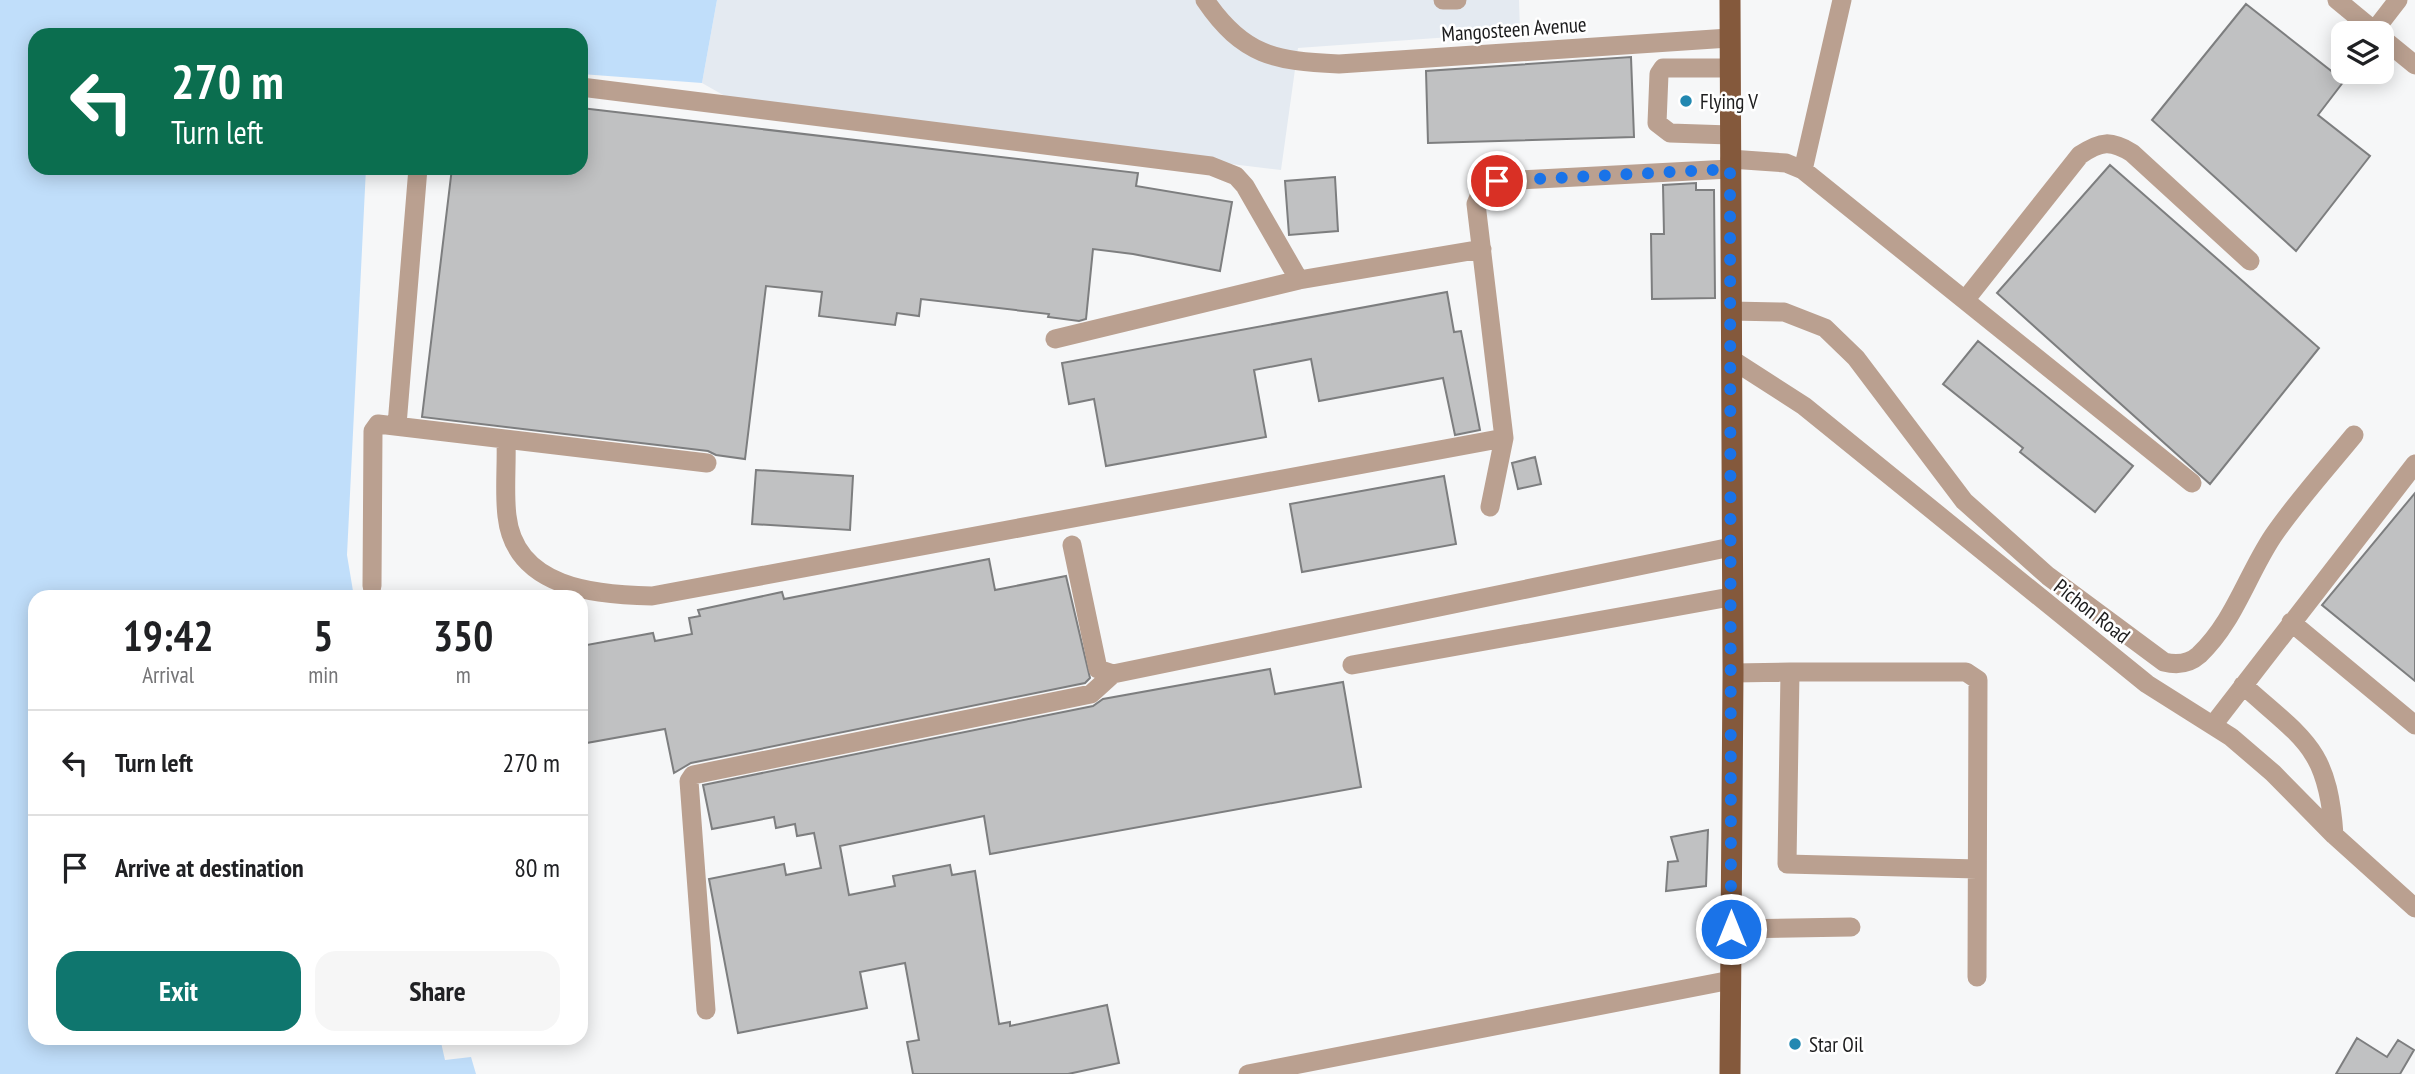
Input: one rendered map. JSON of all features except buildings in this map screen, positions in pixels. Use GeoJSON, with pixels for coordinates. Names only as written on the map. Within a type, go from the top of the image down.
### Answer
{"type":"FeatureCollection","features":[{"type":"Feature","properties":{"kind":"main road"},"geometry":{"type":"LineString","coordinates":[[1730,0],[1730,597],[1733,673],[1730,1074]]}},
{"type":"Feature","properties":{"kind":"street","name":"Mangosteen Avenue"},"geometry":{"type":"LineString","coordinates":[[1205,0],[1220,22],[1247,46],[1275,58],[1302,62],[1339,64],[1729,38]]}},
{"type":"Feature","properties":{"kind":"street"},"geometry":{"type":"LineString","coordinates":[[1443,0],[1457,0]]}},
{"type":"Feature","properties":{"kind":"street"},"geometry":{"type":"LineString","coordinates":[[1803,170],[1842,0]]}},
{"type":"Feature","properties":{"kind":"street"},"geometry":{"type":"LineString","coordinates":[[2337,0],[2362,21]]}},
{"type":"Feature","properties":{"kind":"street"},"geometry":{"type":"LineString","coordinates":[[2385,21],[2398,0]]}},
{"type":"Feature","properties":{"kind":"street"},"geometry":{"type":"LineString","coordinates":[[2394,48],[2415,65]]}},
{"type":"Feature","properties":{"kind":"street"},"geometry":{"type":"LineString","coordinates":[[1728,68],[1663,68],[1658,74],[1657,123],[1670,133],[1730,135]]}},
{"type":"Feature","properties":{"kind":"street"},"geometry":{"type":"LineString","coordinates":[[588,88],[1211,166],[1236,176],[1245,186],[1299,280]]}},
{"type":"Feature","properties":{"kind":"street"},"geometry":{"type":"LineString","coordinates":[[1966,299],[2080,155],[2106,142],[2118,144],[2132,153],[2250,261]]}},
{"type":"Feature","properties":{"kind":"street"},"geometry":{"type":"LineString","coordinates":[[1490,507],[1504,438],[1476,204],[1481,192],[1497,181],[1730,164],[1786,163],[1803,170],[2192,483]]}},
{"type":"Feature","properties":{"kind":"street"},"geometry":{"type":"LineString","coordinates":[[397,425],[417,175]]}},
{"type":"Feature","properties":{"kind":"street"},"geometry":{"type":"LineString","coordinates":[[1055,339],[1299,280],[1482,249]]}},
{"type":"Feature","properties":{"kind":"street"},"geometry":{"type":"LineString","coordinates":[[1731,311],[1784,312],[1802,316],[1825,328],[1856,358],[1964,501],[1996,533],[2048,576],[2164,662],[2174,665],[2196,658],[2217,634],[2230,617],[2253,569],[2274,535],[2354,435]]}},
{"type":"Feature","properties":{"kind":"street","name":"Pichon Road"},"geometry":{"type":"LineString","coordinates":[[1731,359],[1804,407],[2147,684],[2213,725],[2257,758],[2333,835],[2415,908]]}},
{"type":"Feature","properties":{"kind":"street"},"geometry":{"type":"LineString","coordinates":[[372,586],[373,431],[383,423],[506,441],[706,463]]}},
{"type":"Feature","properties":{"kind":"street"},"geometry":{"type":"LineString","coordinates":[[588,590],[619,596],[652,596],[1504,438]]}},
{"type":"Feature","properties":{"kind":"street"},"geometry":{"type":"LineString","coordinates":[[506,441],[507,518],[516,545],[528,564],[551,581],[587,590]]}},
{"type":"Feature","properties":{"kind":"street"},"geometry":{"type":"LineString","coordinates":[[2213,725],[2415,464]]}},
{"type":"Feature","properties":{"kind":"street"},"geometry":{"type":"LineString","coordinates":[[1072,545],[1098,669],[1113,674],[1731,547]]}},
{"type":"Feature","properties":{"kind":"street"},"geometry":{"type":"LineString","coordinates":[[1352,665],[1730,597]]}},
{"type":"Feature","properties":{"kind":"street"},"geometry":{"type":"LineString","coordinates":[[2291,622],[2415,725]]}},
{"type":"Feature","properties":{"kind":"street"},"geometry":{"type":"LineString","coordinates":[[1790,671],[1787,864],[1977,869]]}},
{"type":"Feature","properties":{"kind":"street"},"geometry":{"type":"LineString","coordinates":[[1733,673],[1966,672],[1974,675],[1978,680],[1977,977]]}},
{"type":"Feature","properties":{"kind":"street"},"geometry":{"type":"LineString","coordinates":[[706,1010],[689,781],[693,775],[1091,694],[1113,674]]}},
{"type":"Feature","properties":{"kind":"street"},"geometry":{"type":"LineString","coordinates":[[2243,685],[2315,753],[2326,782],[2333,835]]}},
{"type":"Feature","properties":{"kind":"street"},"geometry":{"type":"LineString","coordinates":[[1731,929],[1851,927]]}},
{"type":"Feature","properties":{"kind":"street"},"geometry":{"type":"LineString","coordinates":[[1248,1074],[1731,980]]}},
{"type":"Feature","properties":{"kind":"shaded area"},"geometry":{"type":"Polygon","coordinates":[[[717,0],[1519,0],[1520,32],[1298,48],[1281,170],[739,104],[702,83],[717,0]]]}},
{"type":"Feature","properties":{"kind":"water"},"geometry":{"type":"Polygon","coordinates":[[[0,0],[717,0],[702,83],[588,75],[588,28],[28,28],[28,175],[366,175],[347,555],[353,590],[28,590],[28,1045],[442,1045],[445,1060],[471,1057],[476,1074],[0,1074],[0,0]]]}},
{"type":"Feature","properties":{"kind":"place","name":"Flying V"},"geometry":{"type":"Point","coordinates":[1686,101]}},
{"type":"Feature","properties":{"kind":"place","name":"Star Oil"},"geometry":{"type":"Point","coordinates":[1795,1044]}},
{"type":"Feature","properties":{"kind":"route"},"geometry":{"type":"LineString","coordinates":[[1497,181],[1730,169],[1730,597],[1733,673],[1731,929]]}}]}
